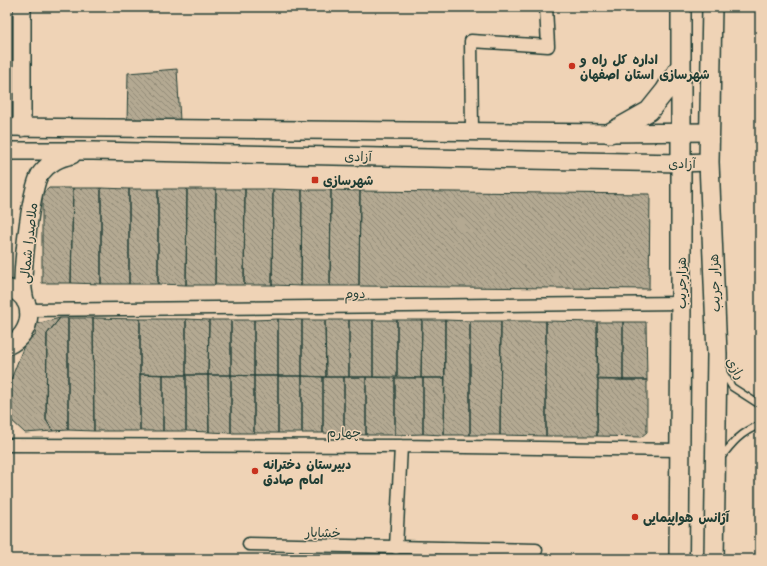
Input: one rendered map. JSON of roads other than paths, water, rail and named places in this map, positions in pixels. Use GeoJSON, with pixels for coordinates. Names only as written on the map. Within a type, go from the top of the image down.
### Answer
{"type":"FeatureCollection","features":[{"type":"Feature","properties":{"kind":"main road"},"geometry":{"type":"LineString","coordinates":[[14,127],[22,7]]}},
{"type":"Feature","properties":{"kind":"main road","name":"هزارجریب"},"geometry":{"type":"LineString","coordinates":[[679,559],[681,7]]}},
{"type":"Feature","properties":{"kind":"main road","name":"هزار جریب"},"geometry":{"type":"LineString","coordinates":[[712,7],[709,132],[716,354],[714,559]]}},
{"type":"Feature","properties":{"kind":"main road"},"geometry":{"type":"LineString","coordinates":[[610,133],[648,111],[665,91],[680,66]]}},
{"type":"Feature","properties":{"kind":"main road","name":"آزادی"},"geometry":{"type":"LineString","coordinates":[[14,127],[262,131],[472,131],[610,133],[709,132]]}},
{"type":"Feature","properties":{"kind":"main road"},"geometry":{"type":"LineString","coordinates":[[262,131],[262,154]]}},
{"type":"Feature","properties":{"kind":"main road","name":"آزادی"},"geometry":{"type":"LineString","coordinates":[[7,151],[262,154],[680,163],[710,162]]}},
{"type":"Feature","properties":{"kind":"main road","name":"ملاصدرا شمالی"},"geometry":{"type":"LineString","coordinates":[[25,333],[29,321],[22,284],[25,252],[31,204],[40,174],[56,159],[93,151]]}},
{"type":"Feature","properties":{"kind":"main road"},"geometry":{"type":"LineString","coordinates":[[7,288],[18,293],[27,305]]}},
{"type":"Feature","properties":{"kind":"main road"},"geometry":{"type":"LineString","coordinates":[[7,346],[18,341],[25,333]]}},
{"type":"Feature","properties":{"kind":"main road"},"geometry":{"type":"LineString","coordinates":[[7,361],[25,333]]}},
{"type":"Feature","properties":{"kind":"street"},"geometry":{"type":"LineString","coordinates":[[472,131],[471,41],[548,46],[546,7]]}},
{"type":"Feature","properties":{"kind":"street","name":"دوم"},"geometry":{"type":"LineString","coordinates":[[27,305],[681,303]]}},
{"type":"Feature","properties":{"kind":"street","name":"چهارم"},"geometry":{"type":"LineString","coordinates":[[7,445],[401,446],[680,450]]}},
{"type":"Feature","properties":{"kind":"street"},"geometry":{"type":"LineString","coordinates":[[396,548],[401,446]]}},
{"type":"Feature","properties":{"kind":"street","name":"خشایار"},"geometry":{"type":"LineString","coordinates":[[248,544],[536,550]]}},
{"type":"Feature","properties":{"kind":"lane","name":"رازی"},"geometry":{"type":"LineString","coordinates":[[716,354],[719,364],[732,386],[760,405]]}},
{"type":"Feature","properties":{"kind":"lane"},"geometry":{"type":"LineString","coordinates":[[716,465],[733,441],[748,429],[760,425]]}},
{"type":"Feature","properties":{"kind":"place","name":"اداره کل راه و شهرسازی استان اصفهان"},"geometry":{"type":"Point","coordinates":[572,66]}},
{"type":"Feature","properties":{"kind":"place","name":"شهرسازی"},"geometry":{"type":"Point","coordinates":[315,180]}},
{"type":"Feature","properties":{"kind":"place","name":"دبیرستان دخترانه امام صادق"},"geometry":{"type":"Point","coordinates":[255,471]}},
{"type":"Feature","properties":{"kind":"place","name":"آژانس هواپیمایی"},"geometry":{"type":"Point","coordinates":[635,517]}}]}
